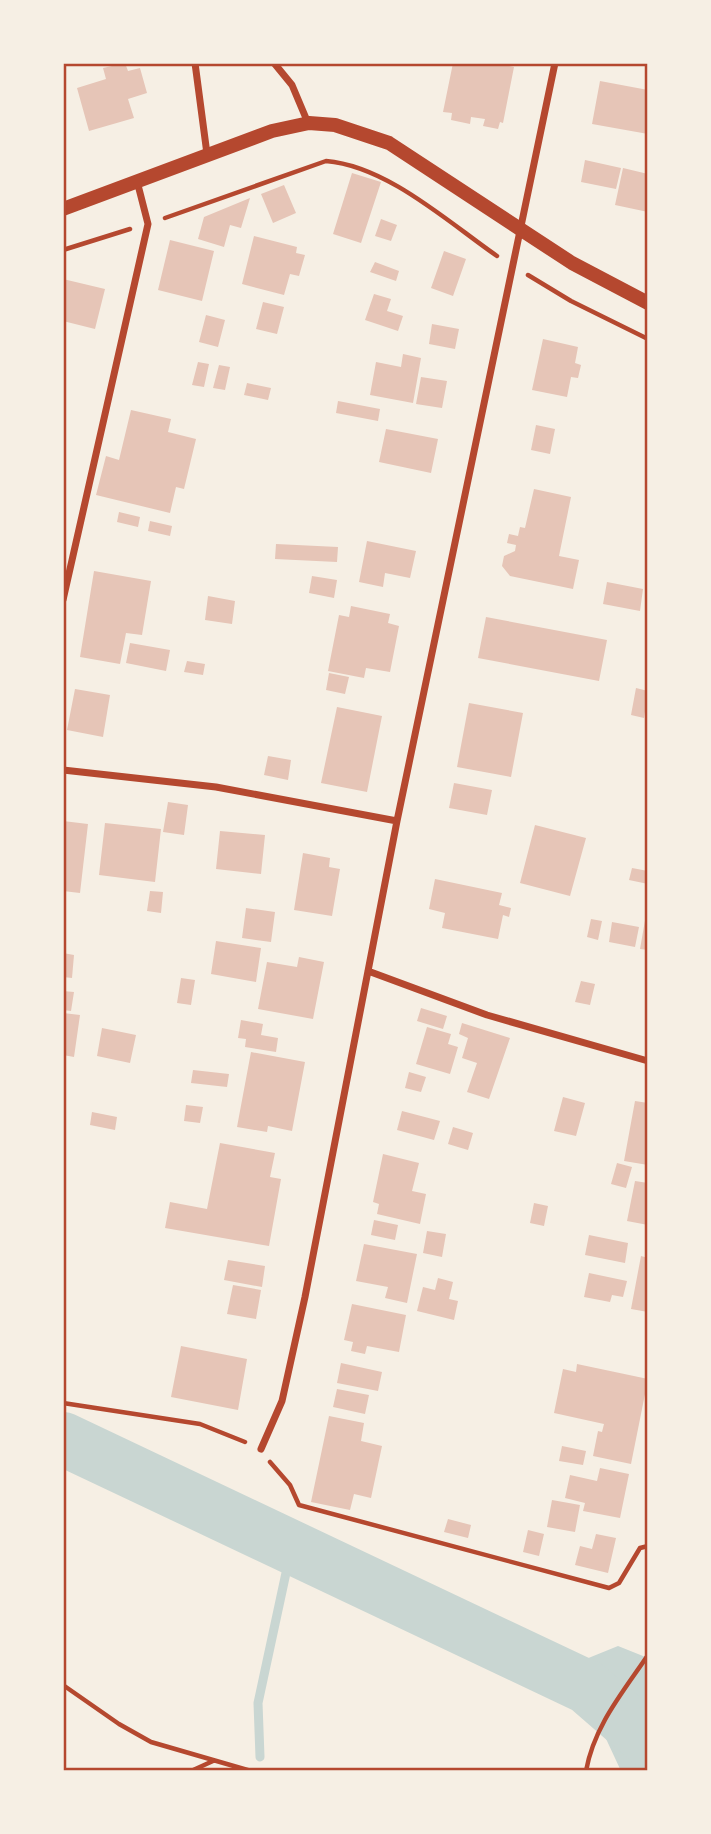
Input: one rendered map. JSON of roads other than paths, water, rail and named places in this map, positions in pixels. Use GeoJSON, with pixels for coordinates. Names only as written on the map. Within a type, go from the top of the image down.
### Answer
{"type":"FeatureCollection","features":[{"type":"Feature","properties":{"kind":"main road"},"geometry":{"type":"LineString","coordinates":[[63,209],[272,131],[309,123],[335,125],[389,143],[572,263],[648,303]]}},
{"type":"Feature","properties":{"kind":"street"},"geometry":{"type":"LineString","coordinates":[[195,63],[207,154]]}},
{"type":"Feature","properties":{"kind":"street"},"geometry":{"type":"LineString","coordinates":[[274,63],[292,85],[309,123]]}},
{"type":"Feature","properties":{"kind":"street"},"geometry":{"type":"LineString","coordinates":[[261,1449],[285,1388],[397,821],[555,63]]}},
{"type":"Feature","properties":{"kind":"street"},"geometry":{"type":"LineString","coordinates":[[63,600],[148,224],[137,181]]}},
{"type":"Feature","properties":{"kind":"street"},"geometry":{"type":"LineString","coordinates":[[63,770],[216,787],[397,821]]}},
{"type":"Feature","properties":{"kind":"street"},"geometry":{"type":"LineString","coordinates":[[368,971],[487,1015],[648,1061]]}},
{"type":"Feature","properties":{"kind":"waterway"},"geometry":{"type":"LineString","coordinates":[[63,1439],[587,1687],[648,1740]]}},
{"type":"Feature","properties":{"kind":"waterway"},"geometry":{"type":"LineString","coordinates":[[260,1757],[258,1703],[292,1545]]}}]}
